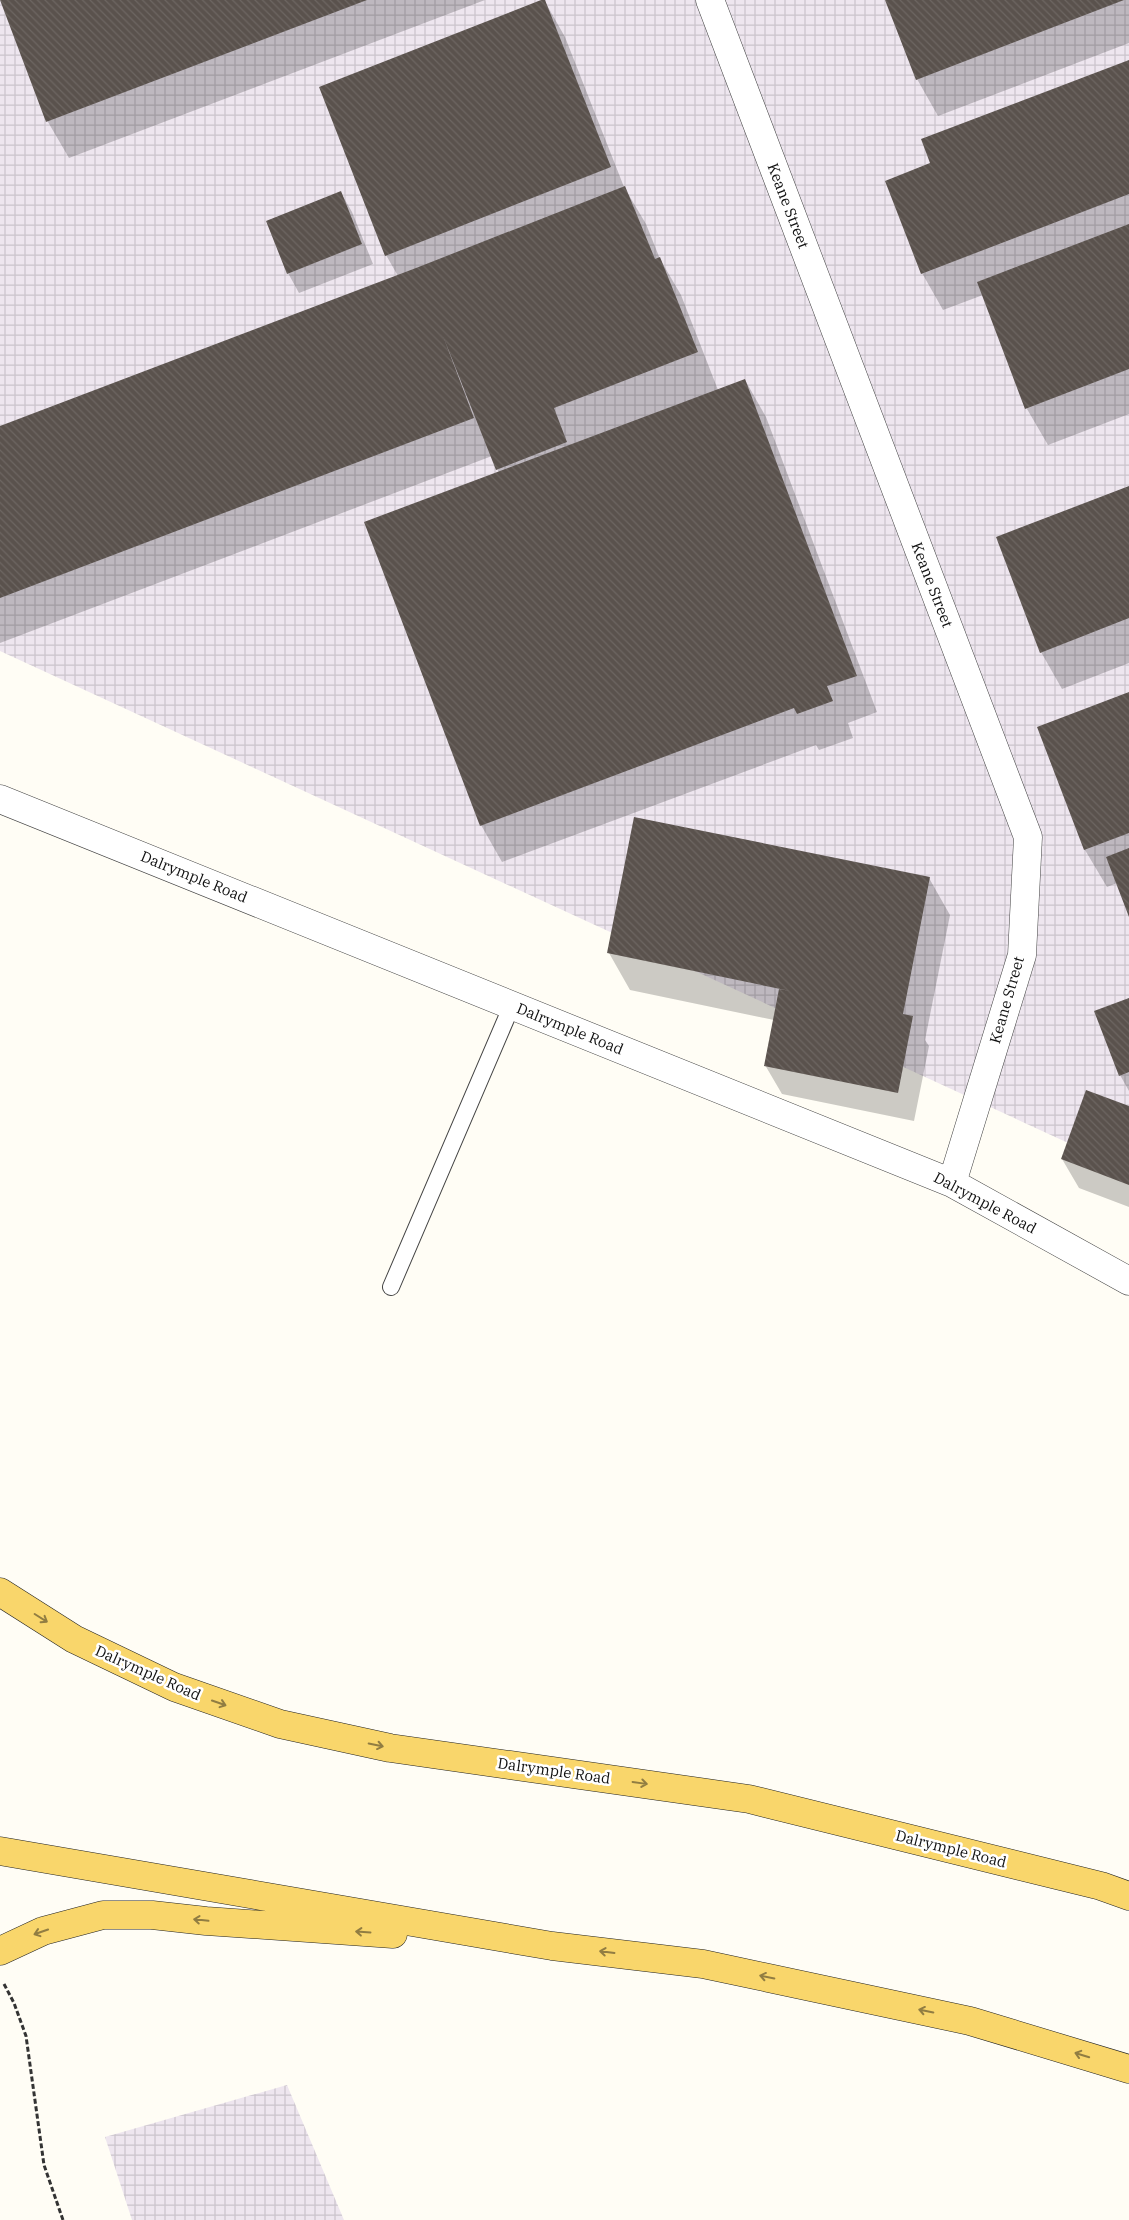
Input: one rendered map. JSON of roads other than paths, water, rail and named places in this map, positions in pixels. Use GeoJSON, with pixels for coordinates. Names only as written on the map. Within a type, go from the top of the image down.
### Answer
{"type":"FeatureCollection","features":[{"type":"Feature","properties":{"kind":"main road","name":"Dalrymple Road"},"geometry":{"type":"LineString","coordinates":[[0,1592],[74,1639],[174,1687],[280,1724],[390,1748],[749,1799],[1101,1886],[1129,1896]]}},
{"type":"Feature","properties":{"kind":"main road"},"geometry":{"type":"LineString","coordinates":[[0,1851],[552,1946]]}},
{"type":"Feature","properties":{"kind":"main road"},"geometry":{"type":"LineString","coordinates":[[0,1951],[43,1931],[103,1915],[152,1915],[206,1921],[552,1946],[703,1964],[970,2020],[1129,2069]]}},
{"type":"Feature","properties":{"kind":"street","name":"Keane Street"},"geometry":{"type":"LineString","coordinates":[[710,0],[1028,837],[1022,955],[952,1183]]}},
{"type":"Feature","properties":{"kind":"street","name":"Dalrymple Road"},"geometry":{"type":"LineString","coordinates":[[0,799],[952,1183],[1129,1281]]}},
{"type":"Feature","properties":{"kind":"lane"},"geometry":{"type":"LineString","coordinates":[[391,1287],[512,1006]]}}]}
